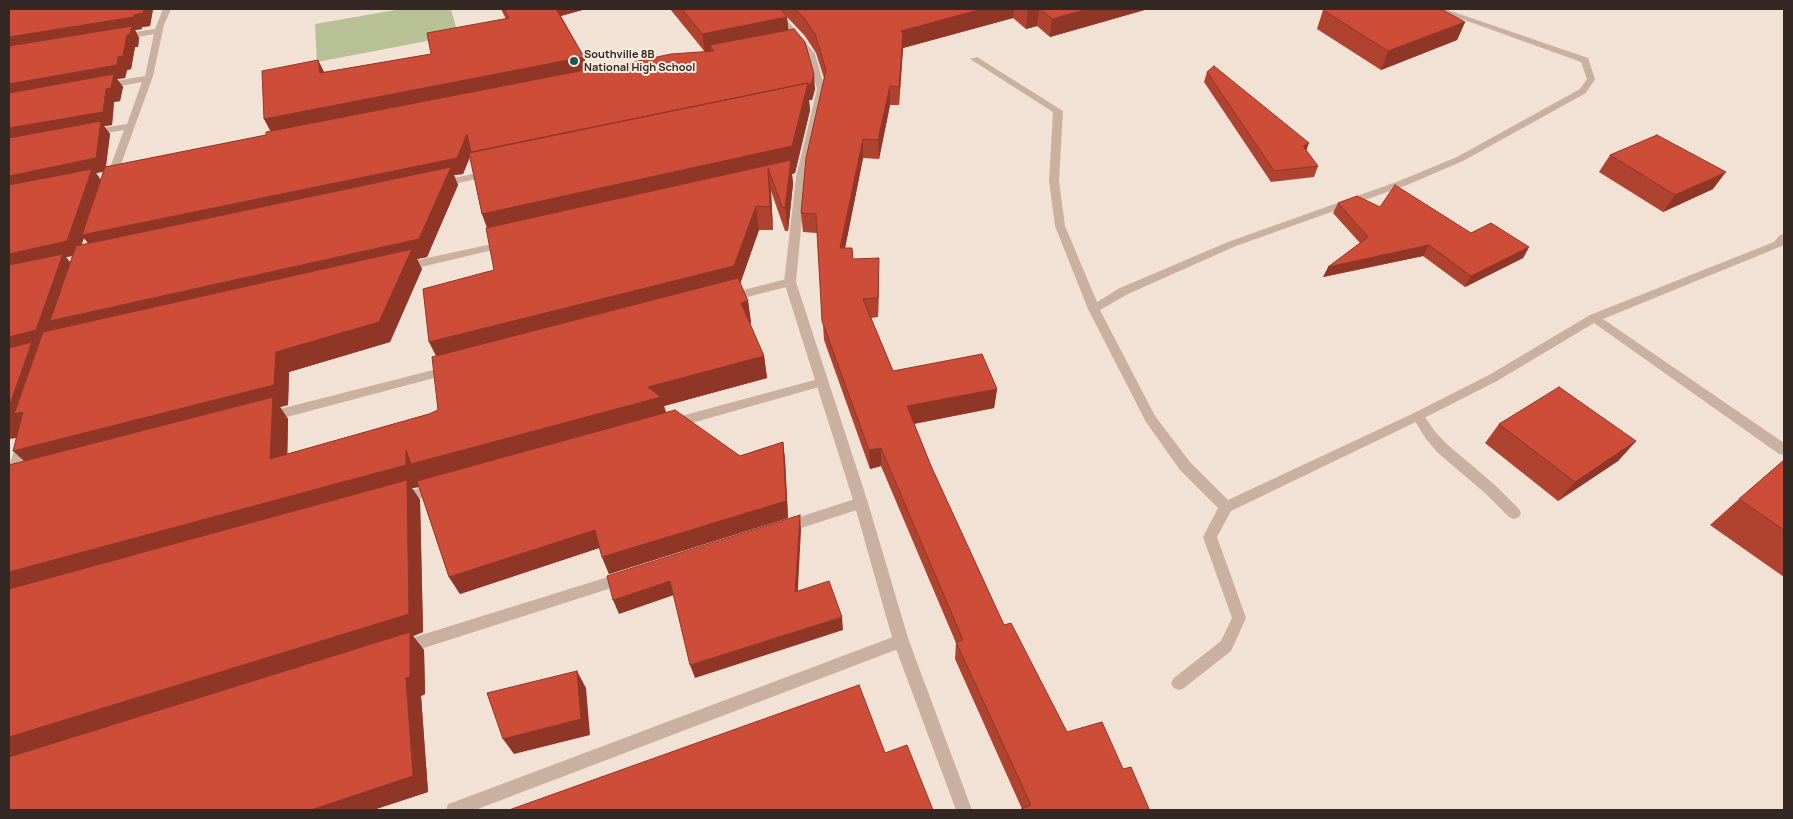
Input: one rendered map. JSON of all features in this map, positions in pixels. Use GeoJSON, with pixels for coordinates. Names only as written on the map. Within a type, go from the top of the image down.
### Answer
{"type":"FeatureCollection","features":[{"type":"Feature","properties":{"kind":"street"},"geometry":{"type":"LineString","coordinates":[[106,193],[148,78],[158,30],[167,9]]}},
{"type":"Feature","properties":{"kind":"street"},"geometry":{"type":"LineString","coordinates":[[774,9],[795,39],[812,56],[821,89],[811,105],[796,178],[790,282],[861,503],[901,641],[964,810]]}},
{"type":"Feature","properties":{"kind":"street"},"geometry":{"type":"LineString","coordinates":[[1094,309],[1124,291],[1232,244],[1404,183],[1460,159],[1583,91],[1591,79],[1585,60],[1438,9]]}},
{"type":"Feature","properties":{"kind":"street"},"geometry":{"type":"LineString","coordinates":[[112,38],[158,30]]}},
{"type":"Feature","properties":{"kind":"street"},"geometry":{"type":"LineString","coordinates":[[974,59],[1058,111],[1054,180],[1060,226],[1094,309],[1150,419],[1185,466],[1226,507]]}},
{"type":"Feature","properties":{"kind":"street"},"geometry":{"type":"LineString","coordinates":[[92,88],[148,78]]}},
{"type":"Feature","properties":{"kind":"street"},"geometry":{"type":"LineString","coordinates":[[83,134],[130,126]]}},
{"type":"Feature","properties":{"kind":"street"},"geometry":{"type":"LineString","coordinates":[[426,186],[504,170]]}},
{"type":"Feature","properties":{"kind":"street"},"geometry":{"type":"LineString","coordinates":[[394,270],[520,241]]}},
{"type":"Feature","properties":{"kind":"street"},"geometry":{"type":"LineString","coordinates":[[1179,683],[1226,646],[1239,618],[1210,537],[1226,507],[1418,416],[1493,378],[1594,318],[1782,243]]}},
{"type":"Feature","properties":{"kind":"street"},"geometry":{"type":"LineString","coordinates":[[713,302],[790,282]]}},
{"type":"Feature","properties":{"kind":"street"},"geometry":{"type":"LineString","coordinates":[[1594,318],[1784,450]]}},
{"type":"Feature","properties":{"kind":"street"},"geometry":{"type":"LineString","coordinates":[[260,419],[462,366]]}},
{"type":"Feature","properties":{"kind":"street"},"geometry":{"type":"LineString","coordinates":[[659,427],[822,382]]}},
{"type":"Feature","properties":{"kind":"street"},"geometry":{"type":"LineString","coordinates":[[1418,416],[1431,436],[1443,449],[1490,489],[1514,513]]}},
{"type":"Feature","properties":{"kind":"street"},"geometry":{"type":"LineString","coordinates":[[9,484],[27,429]]}},
{"type":"Feature","properties":{"kind":"street"},"geometry":{"type":"LineString","coordinates":[[9,484],[28,479]]}},
{"type":"Feature","properties":{"kind":"street"},"geometry":{"type":"LineString","coordinates":[[382,504],[449,485]]}},
{"type":"Feature","properties":{"kind":"street"},"geometry":{"type":"LineString","coordinates":[[776,530],[861,503]]}},
{"type":"Feature","properties":{"kind":"street"},"geometry":{"type":"LineString","coordinates":[[387,652],[634,575]]}},
{"type":"Feature","properties":{"kind":"street"},"geometry":{"type":"LineString","coordinates":[[454,810],[901,641]]}},
{"type":"Feature","properties":{"kind":"green space"},"geometry":{"type":"Polygon","coordinates":[[[401,9],[451,9],[458,35],[317,62],[315,24],[401,9]]]}},
{"type":"Feature","properties":{"kind":"building"},"geometry":{"type":"Polygon","coordinates":[[[9,9],[144,9],[143,13],[134,15],[134,17],[9,37],[9,9]]]}},
{"type":"Feature","properties":{"kind":"building"},"geometry":{"type":"Polygon","coordinates":[[[504,9],[556,9],[584,57],[264,119],[262,71],[318,60],[320,73],[431,54],[427,33],[509,18],[504,9]]]}},
{"type":"Feature","properties":{"kind":"building"},"geometry":{"type":"Polygon","coordinates":[[[682,9],[781,9],[787,17],[702,34],[682,9]]]}},
{"type":"Feature","properties":{"kind":"building"},"geometry":{"type":"Polygon","coordinates":[[[795,9],[982,9],[901,31],[903,34],[899,87],[890,86],[878,140],[863,139],[840,248],[852,248],[853,259],[879,258],[878,298],[863,299],[893,371],[982,354],[997,389],[907,406],[931,466],[1004,625],[1011,623],[1067,732],[1102,722],[1123,769],[1131,767],[1149,809],[1021,809],[1031,805],[956,642],[963,640],[881,448],[869,450],[822,321],[816,214],[801,213],[806,158],[826,70],[815,34],[795,9]]]}},
{"type":"Feature","properties":{"kind":"building"},"geometry":{"type":"Polygon","coordinates":[[[1040,9],[1087,9],[1052,19],[1040,9]]]}},
{"type":"Feature","properties":{"kind":"building"},"geometry":{"type":"Polygon","coordinates":[[[1441,9],[1465,22],[1388,51],[1323,10],[1441,9]]]}},
{"type":"Feature","properties":{"kind":"building"},"geometry":{"type":"Polygon","coordinates":[[[132,26],[130,34],[127,35],[123,56],[118,57],[117,65],[9,84],[9,46],[132,26]]]}},
{"type":"Feature","properties":{"kind":"building"},"geometry":{"type":"Polygon","coordinates":[[[794,29],[805,42],[814,74],[811,84],[808,85],[808,83],[471,152],[467,134],[457,158],[82,235],[105,167],[266,135],[266,132],[590,69],[591,71],[671,54],[714,51],[710,45],[794,29]]]}},
{"type":"Feature","properties":{"kind":"building"},"geometry":{"type":"Polygon","coordinates":[[[1214,66],[1309,143],[1303,146],[1318,166],[1274,171],[1207,72],[1214,66]]]}},
{"type":"Feature","properties":{"kind":"building"},"geometry":{"type":"Polygon","coordinates":[[[114,74],[111,88],[106,89],[103,112],[9,128],[9,93],[114,74]]]}},
{"type":"Feature","properties":{"kind":"building"},"geometry":{"type":"Polygon","coordinates":[[[808,83],[792,146],[482,214],[469,153],[808,83]]]}},
{"type":"Feature","properties":{"kind":"building"},"geometry":{"type":"Polygon","coordinates":[[[101,121],[96,158],[9,176],[9,138],[101,121]]]}},
{"type":"Feature","properties":{"kind":"building"},"geometry":{"type":"Polygon","coordinates":[[[1657,135],[1726,172],[1675,195],[1610,155],[1657,135]]]}},
{"type":"Feature","properties":{"kind":"building"},"geometry":{"type":"Polygon","coordinates":[[[791,160],[785,208],[782,207],[768,168],[770,207],[756,206],[734,266],[429,342],[423,289],[494,270],[486,228],[791,160]]]}},
{"type":"Feature","properties":{"kind":"building"},"geometry":{"type":"Polygon","coordinates":[[[451,167],[419,239],[50,321],[76,246],[451,167]]]}},
{"type":"Feature","properties":{"kind":"building"},"geometry":{"type":"Polygon","coordinates":[[[92,169],[67,241],[9,254],[9,185],[92,169]]]}},
{"type":"Feature","properties":{"kind":"building"},"geometry":{"type":"Polygon","coordinates":[[[1395,185],[1471,233],[1491,223],[1529,247],[1471,276],[1429,245],[1328,267],[1368,237],[1338,203],[1357,196],[1380,207],[1395,185]]]}},
{"type":"Feature","properties":{"kind":"building"},"geometry":{"type":"Polygon","coordinates":[[[412,249],[379,322],[276,352],[274,385],[13,451],[23,412],[14,414],[43,332],[412,249]]]}},
{"type":"Feature","properties":{"kind":"building"},"geometry":{"type":"Polygon","coordinates":[[[63,254],[36,330],[9,337],[9,265],[63,254]]]}},
{"type":"Feature","properties":{"kind":"building"},"geometry":{"type":"Polygon","coordinates":[[[738,278],[748,301],[741,303],[764,356],[648,387],[661,397],[411,464],[406,450],[406,465],[9,572],[9,465],[273,397],[270,459],[438,410],[432,357],[738,278]]]}},
{"type":"Feature","properties":{"kind":"building"},"geometry":{"type":"Polygon","coordinates":[[[32,342],[9,407],[9,348],[32,342]]]}},
{"type":"Feature","properties":{"kind":"building"},"geometry":{"type":"Polygon","coordinates":[[[1559,387],[1636,441],[1575,482],[1499,424],[1559,387]]]}},
{"type":"Feature","properties":{"kind":"building"},"geometry":{"type":"Polygon","coordinates":[[[675,410],[740,456],[783,442],[786,501],[602,557],[595,530],[449,577],[417,481],[675,410]]]}},
{"type":"Feature","properties":{"kind":"building"},"geometry":{"type":"Polygon","coordinates":[[[1784,460],[1784,530],[1739,499],[1784,460]]]}},
{"type":"Feature","properties":{"kind":"building"},"geometry":{"type":"Polygon","coordinates":[[[407,480],[409,614],[9,737],[9,589],[407,480]]]}},
{"type":"Feature","properties":{"kind":"building"},"geometry":{"type":"Polygon","coordinates":[[[800,515],[795,592],[829,581],[842,617],[690,665],[670,581],[613,600],[607,576],[800,515]]]}},
{"type":"Feature","properties":{"kind":"building"},"geometry":{"type":"Polygon","coordinates":[[[410,632],[410,677],[406,678],[413,776],[311,810],[9,810],[9,757],[410,632]]]}},
{"type":"Feature","properties":{"kind":"building"},"geometry":{"type":"Polygon","coordinates":[[[577,671],[581,719],[503,739],[487,693],[577,671]]]}},
{"type":"Feature","properties":{"kind":"building"},"geometry":{"type":"Polygon","coordinates":[[[859,685],[885,753],[907,745],[933,810],[509,810],[859,685]]]}},
{"type":"Feature","properties":{"kind":"place","name":"Southville 8B National High School"},"geometry":{"type":"Point","coordinates":[574,61]}}]}
